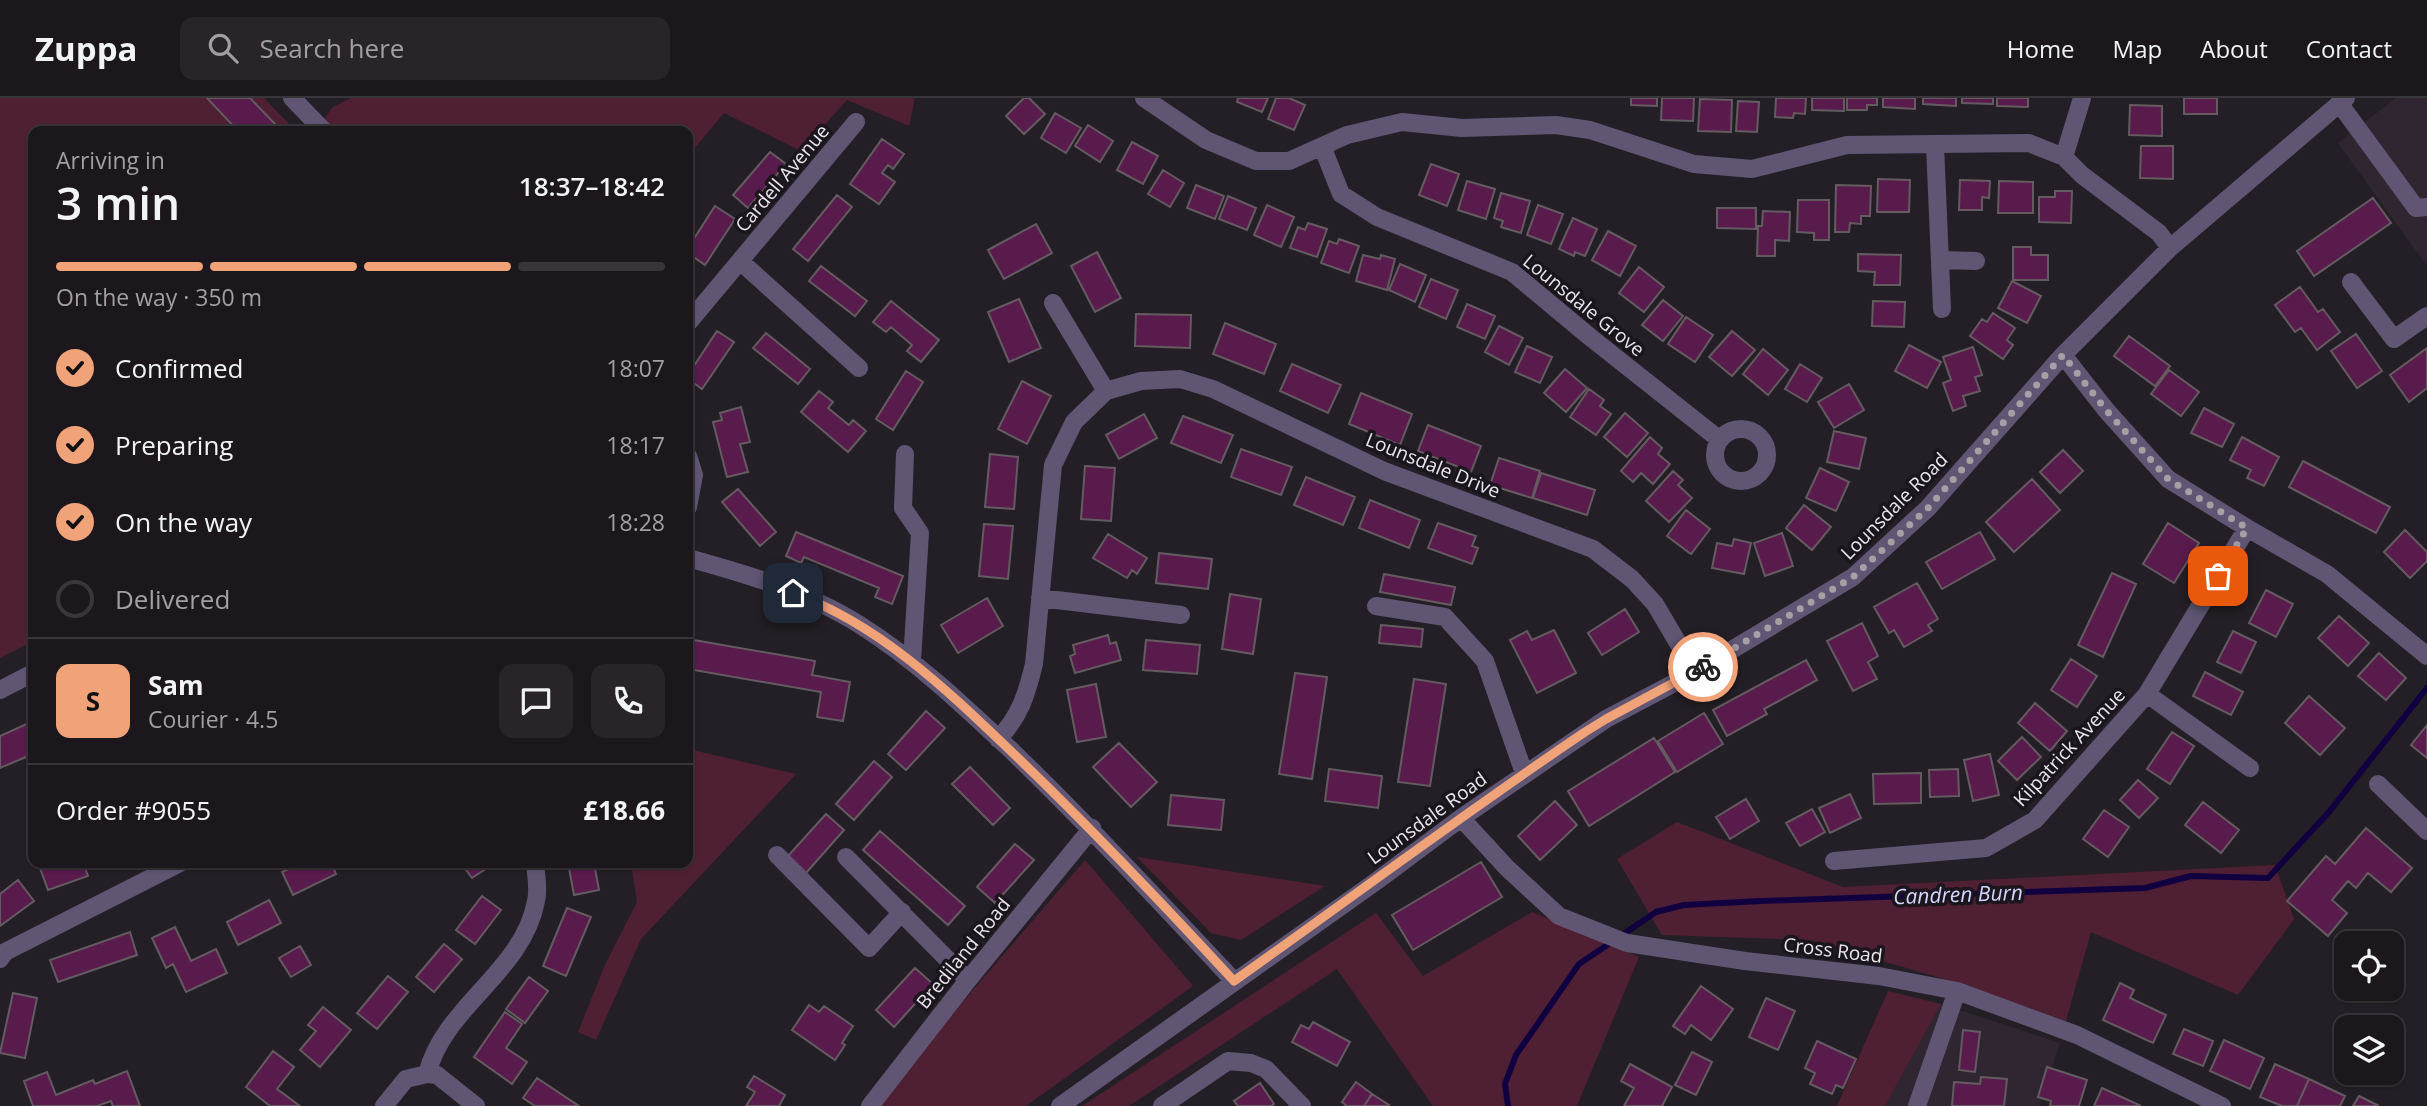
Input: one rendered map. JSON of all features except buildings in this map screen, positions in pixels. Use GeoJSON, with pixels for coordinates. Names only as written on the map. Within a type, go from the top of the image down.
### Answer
{"type":"FeatureCollection","features":[{"type":"Feature","properties":{"kind":"street"},"geometry":{"type":"LineString","coordinates":[[292,98],[319,126]]}},
{"type":"Feature","properties":{"kind":"street"},"geometry":{"type":"LineString","coordinates":[[1144,98],[1206,140],[1256,161],[1289,161],[1348,135],[1402,122],[1462,128],[1556,125],[1590,130],[1694,164],[1752,169],[1847,145],[2029,142],[2064,157],[2082,175],[2159,233],[2170,248]]}},
{"type":"Feature","properties":{"kind":"street"},"geometry":{"type":"LineString","coordinates":[[2064,157],[2082,98]]}},
{"type":"Feature","properties":{"kind":"street"},"geometry":{"type":"LineString","coordinates":[[2342,101],[2416,208],[2427,207]]}},
{"type":"Feature","properties":{"kind":"street","name":"Lounsdale Road"},"geometry":{"type":"LineString","coordinates":[[1234,981],[1461,818],[1606,719],[1695,672],[1853,577],[1928,508],[2063,355],[2170,248],[2342,101]]}},
{"type":"Feature","properties":{"kind":"street","name":"Cardell Avenue"},"geometry":{"type":"LineString","coordinates":[[693,317],[856,122]]}},
{"type":"Feature","properties":{"kind":"street"},"geometry":{"type":"LineString","coordinates":[[1935,145],[1942,309]]}},
{"type":"Feature","properties":{"kind":"street","name":"Lounsdale Grove"},"geometry":{"type":"LineString","coordinates":[[1322,146],[1342,194],[1377,217],[1512,272],[1720,440]]}},
{"type":"Feature","properties":{"kind":"street"},"geometry":{"type":"LineString","coordinates":[[1941,260],[1976,261]]}},
{"type":"Feature","properties":{"kind":"street","name":"Cardell Avenue"},"geometry":{"type":"LineString","coordinates":[[740,261],[859,368]]}},
{"type":"Feature","properties":{"kind":"street"},"geometry":{"type":"LineString","coordinates":[[2351,282],[2394,339],[2427,316]]}},
{"type":"Feature","properties":{"kind":"street"},"geometry":{"type":"LineString","coordinates":[[1053,303],[1107,391]]}},
{"type":"Feature","properties":{"kind":"street"},"geometry":{"type":"LineString","coordinates":[[2063,355],[2106,410],[2168,479],[2327,573],[2427,656]]}},
{"type":"Feature","properties":{"kind":"street","name":"Lounsdale Drive"},"geometry":{"type":"LineString","coordinates":[[999,739],[1010,727],[1027,696],[1034,664],[1053,465],[1074,422],[1107,391],[1141,381],[1180,379],[1213,389],[1384,471],[1593,549],[1632,579],[1655,604],[1695,672]]}},
{"type":"Feature","properties":{"kind":"street"},"geometry":{"type":"LineString","coordinates":[[905,454],[903,508],[920,533],[912,661]]}},
{"type":"Feature","properties":{"kind":"street","name":"Kilpatrick Avenue"},"geometry":{"type":"LineString","coordinates":[[1834,861],[1986,848],[2035,820],[2147,694],[2247,528]]}},
{"type":"Feature","properties":{"kind":"street"},"geometry":{"type":"LineString","coordinates":[[693,559],[728,569],[815,601],[859,624],[912,661],[999,739],[1091,828],[1234,981],[1063,1105]]}},
{"type":"Feature","properties":{"kind":"street"},"geometry":{"type":"LineString","coordinates":[[1041,597],[1181,615]]}},
{"type":"Feature","properties":{"kind":"street"},"geometry":{"type":"LineString","coordinates":[[1376,606],[1445,617],[1485,661],[1524,774]]}},
{"type":"Feature","properties":{"kind":"street"},"geometry":{"type":"LineString","coordinates":[[0,690],[28,676]]}},
{"type":"Feature","properties":{"kind":"street"},"geometry":{"type":"LineString","coordinates":[[2147,694],[2250,768]]}},
{"type":"Feature","properties":{"kind":"street"},"geometry":{"type":"LineString","coordinates":[[2378,784],[2427,831]]}},
{"type":"Feature","properties":{"kind":"street","name":"Cross Road"},"geometry":{"type":"LineString","coordinates":[[1461,818],[1507,868],[1559,916],[1627,943],[1745,961],[1879,976],[1957,991],[2077,1035],[2222,1106]]}},
{"type":"Feature","properties":{"kind":"street","name":"Brediland Road"},"geometry":{"type":"LineString","coordinates":[[870,1106],[1091,828]]}},
{"type":"Feature","properties":{"kind":"street"},"geometry":{"type":"LineString","coordinates":[[777,855],[869,948],[902,912]]}},
{"type":"Feature","properties":{"kind":"street"},"geometry":{"type":"LineString","coordinates":[[846,857],[968,980]]}},
{"type":"Feature","properties":{"kind":"street"},"geometry":{"type":"LineString","coordinates":[[0,959],[5,952],[170,868]]}},
{"type":"Feature","properties":{"kind":"street"},"geometry":{"type":"LineString","coordinates":[[427,1074],[431,1057],[459,1016],[514,954],[529,925],[537,899],[535,868]]}},
{"type":"Feature","properties":{"kind":"street"},"geometry":{"type":"LineString","coordinates":[[1917,1106],[1957,991]]}},
{"type":"Feature","properties":{"kind":"street"},"geometry":{"type":"LineString","coordinates":[[1162,1106],[1228,1061],[1251,1063],[1266,1069],[1302,1106]]}},
{"type":"Feature","properties":{"kind":"street"},"geometry":{"type":"LineString","coordinates":[[384,1106],[406,1079],[427,1074],[437,1075],[477,1106]]}},
{"type":"Feature","properties":{"kind":"shaded area"},"geometry":{"type":"Polygon","coordinates":[[[0,98],[264,98],[291,126],[28,126],[28,644],[0,658],[0,98]]]}},
{"type":"Feature","properties":{"kind":"shaded area"},"geometry":{"type":"Polygon","coordinates":[[[351,98],[915,98],[909,126],[847,100],[801,151],[724,113],[693,150],[693,126],[319,126],[333,107],[351,98]]]}},
{"type":"Feature","properties":{"kind":"shaded area"},"geometry":{"type":"Polygon","coordinates":[[[2396,98],[2427,98],[2427,266],[2338,143],[2396,98]]]}},
{"type":"Feature","properties":{"kind":"shaded area"},"geometry":{"type":"Polygon","coordinates":[[[693,750],[796,774],[641,939],[596,1040],[578,1032],[605,965],[637,902],[632,868],[693,868],[693,750]]]}},
{"type":"Feature","properties":{"kind":"shaded area"},"geometry":{"type":"Polygon","coordinates":[[[1677,822],[1843,887],[2275,865],[2294,919],[2238,995],[2091,932],[2066,1021],[1934,976],[1810,940],[1662,935],[1617,859],[1677,822]]]}},
{"type":"Feature","properties":{"kind":"shaded area"},"geometry":{"type":"Polygon","coordinates":[[[1137,857],[1325,886],[1241,940],[1211,933],[1137,857]]]}},
{"type":"Feature","properties":{"kind":"shaded area"},"geometry":{"type":"Polygon","coordinates":[[[1085,860],[1193,986],[1026,1106],[873,1106],[1085,860]]]}},
{"type":"Feature","properties":{"kind":"shaded area"},"geometry":{"type":"Polygon","coordinates":[[[1532,912],[1639,957],[1577,1106],[1433,1106],[1337,969],[1129,1106],[1082,1106],[1376,913],[1423,976],[1532,912]]]}},
{"type":"Feature","properties":{"kind":"shaded area"},"geometry":{"type":"Polygon","coordinates":[[[1888,991],[1941,1004],[1885,1106],[1837,1106],[1888,991]]]}},
{"type":"Feature","properties":{"kind":"shaded area"},"geometry":{"type":"Polygon","coordinates":[[[1941,1004],[2060,1043],[2039,1106],[1885,1106],[1941,1004]]]}},
{"type":"Feature","properties":{"kind":"waterway","name":"Candren Burn"},"geometry":{"type":"LineString","coordinates":[[1508,1106],[1505,1084],[1516,1055],[1579,964],[1656,912],[1684,905],[1760,901],[2145,888],[2191,876],[2268,878],[2329,812],[2427,688]]}},
{"type":"Feature","properties":{"kind":"way so far"},"geometry":{"type":"LineString","coordinates":[[1703,667],[1853,577],[1928,508],[2063,355],[2106,410],[2168,479],[2247,528],[2218,576]]}},
{"type":"Feature","properties":{"kind":"route"},"geometry":{"type":"LineString","coordinates":[[793,593],[815,601],[859,624],[917,664],[1091,828],[1234,981],[1585,732],[1703,667]]}}]}
